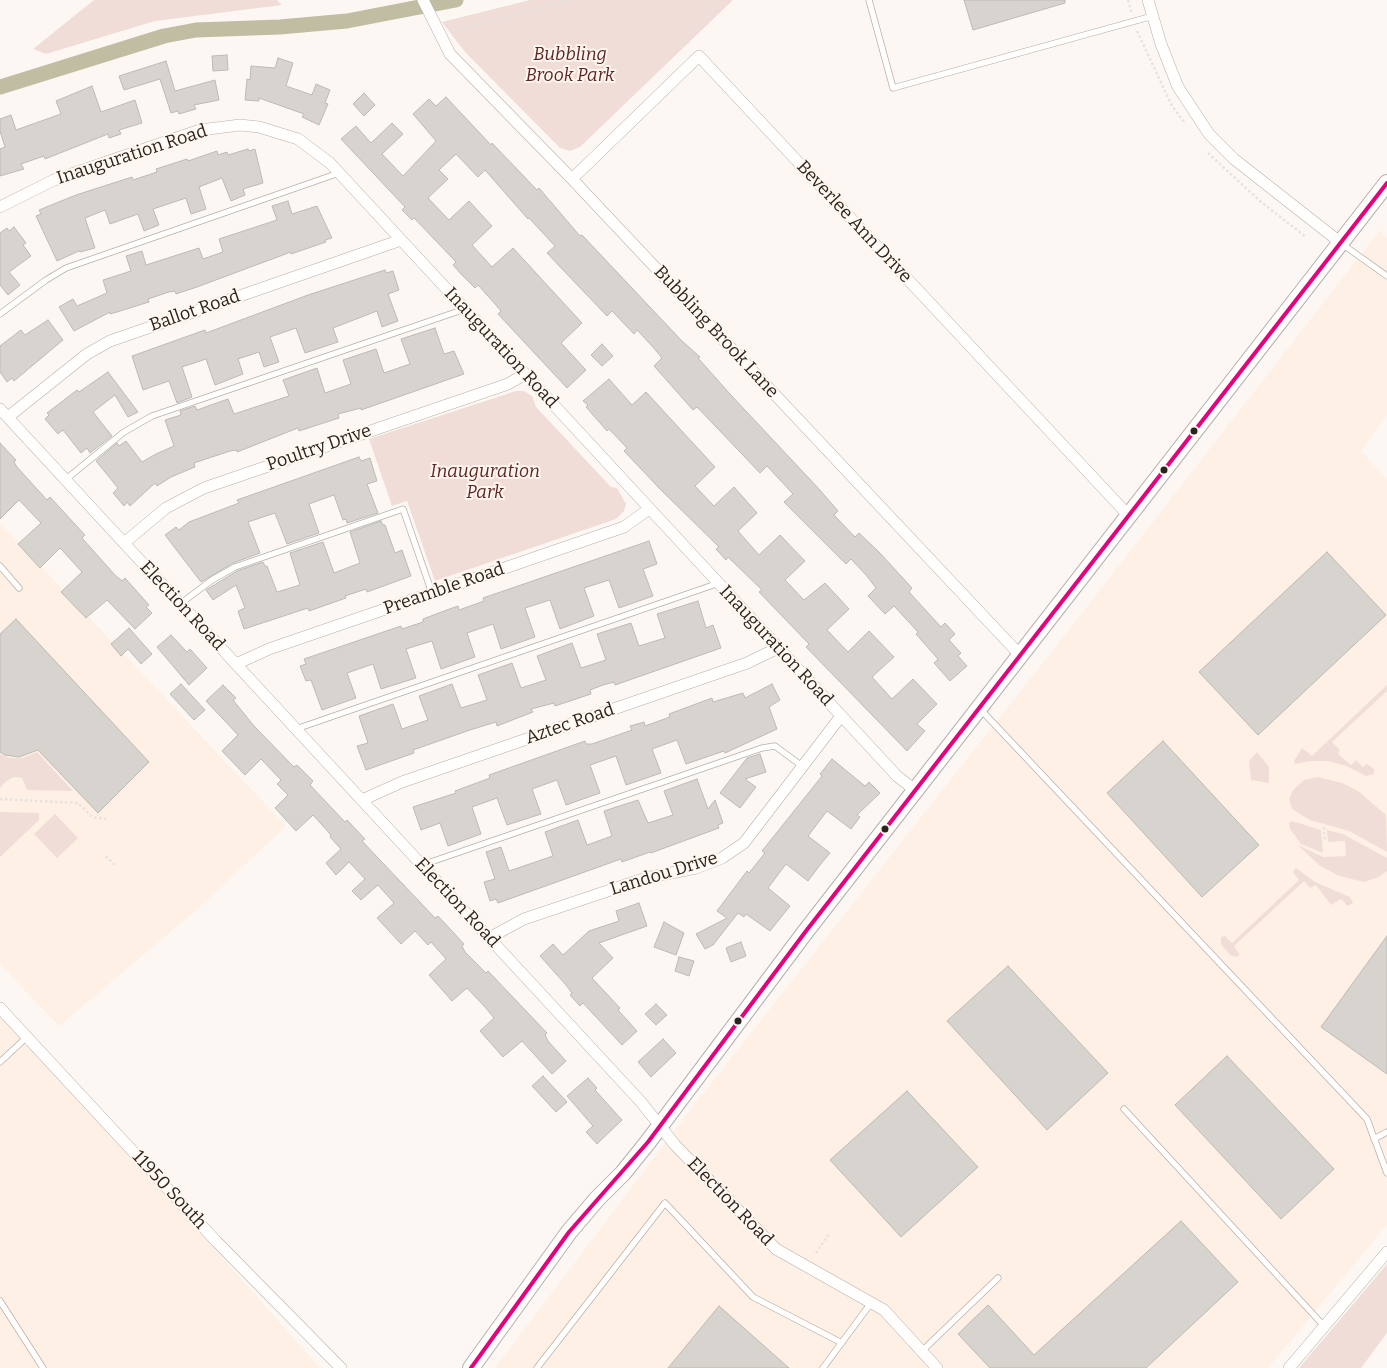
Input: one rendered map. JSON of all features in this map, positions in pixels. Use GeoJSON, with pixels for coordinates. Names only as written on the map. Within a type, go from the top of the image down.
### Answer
{"type":"FeatureCollection","features":[{"type":"Feature","properties":{"kind":"main road"},"geometry":{"type":"LineString","coordinates":[[471,1368],[569,1232],[596,1199],[623,1173],[806,931],[1130,517],[1387,184]]}},
{"type":"Feature","properties":{"kind":"street","name":"Bubbling Brook Lane"},"geometry":{"type":"LineString","coordinates":[[424,0],[450,54],[572,179],[1021,656]]}},
{"type":"Feature","properties":{"kind":"street"},"geometry":{"type":"LineString","coordinates":[[1148,0],[1178,87],[1209,134],[1234,159],[1341,243]]}},
{"type":"Feature","properties":{"kind":"street","name":"Beverlee Ann Drive"},"geometry":{"type":"LineString","coordinates":[[572,179],[699,56],[1130,517]]}},
{"type":"Feature","properties":{"kind":"street","name":"Inauguration Road"},"geometry":{"type":"LineString","coordinates":[[0,206],[54,180],[200,130],[240,125],[279,131],[298,139],[315,150],[339,173],[897,776],[916,791]]}},
{"type":"Feature","properties":{"kind":"street","name":"Ballot Road"},"geometry":{"type":"LineString","coordinates":[[4,413],[87,354],[110,340],[401,240]]}},
{"type":"Feature","properties":{"kind":"street","name":"Poultry Drive"},"geometry":{"type":"LineString","coordinates":[[124,543],[166,508],[204,488],[508,384],[525,374]]}},
{"type":"Feature","properties":{"kind":"street","name":"Election Road"},"geometry":{"type":"LineString","coordinates":[[4,413],[641,1102],[675,1145],[776,1249],[884,1310],[937,1368]]}},
{"type":"Feature","properties":{"kind":"street","name":"Preamble Road"},"geometry":{"type":"LineString","coordinates":[[236,664],[269,649],[624,526],[649,509]]}},
{"type":"Feature","properties":{"kind":"street","name":"Aztec Road"},"geometry":{"type":"LineString","coordinates":[[362,800],[402,782],[748,663],[778,648]]}},
{"type":"Feature","properties":{"kind":"street","name":"Landou Drive"},"geometry":{"type":"LineString","coordinates":[[489,938],[524,920],[646,878],[696,868],[722,858],[744,843],[841,716]]}},
{"type":"Feature","properties":{"kind":"street","name":"11950 South"},"geometry":{"type":"LineString","coordinates":[[0,1008],[216,1240],[341,1368]]}},
{"type":"Feature","properties":{"kind":"street"},"geometry":{"type":"LineString","coordinates":[[1289,1368],[1387,1252]]}},
{"type":"Feature","properties":{"kind":"lane"},"geometry":{"type":"LineString","coordinates":[[869,0],[894,88],[1153,16]]}},
{"type":"Feature","properties":{"kind":"lane"},"geometry":{"type":"LineString","coordinates":[[0,314],[46,280],[66,268],[339,173]]}},
{"type":"Feature","properties":{"kind":"lane"},"geometry":{"type":"LineString","coordinates":[[1341,243],[1387,276]]}},
{"type":"Feature","properties":{"kind":"lane"},"geometry":{"type":"LineString","coordinates":[[65,480],[124,432],[152,416],[465,309]]}},
{"type":"Feature","properties":{"kind":"lane"},"geometry":{"type":"LineString","coordinates":[[180,604],[217,576],[235,567],[404,509],[432,593]]}},
{"type":"Feature","properties":{"kind":"lane"},"geometry":{"type":"LineString","coordinates":[[0,566],[19,588]]}},
{"type":"Feature","properties":{"kind":"lane"},"geometry":{"type":"LineString","coordinates":[[296,729],[719,584]]}},
{"type":"Feature","properties":{"kind":"lane"},"geometry":{"type":"LineString","coordinates":[[980,708],[1367,1119],[1387,1173]]}},
{"type":"Feature","properties":{"kind":"lane"},"geometry":{"type":"LineString","coordinates":[[422,865],[762,748],[775,746],[802,766]]}},
{"type":"Feature","properties":{"kind":"lane"},"geometry":{"type":"LineString","coordinates":[[0,1062],[27,1037]]}},
{"type":"Feature","properties":{"kind":"lane"},"geometry":{"type":"LineString","coordinates":[[1124,1109],[1325,1327]]}},
{"type":"Feature","properties":{"kind":"lane"},"geometry":{"type":"LineString","coordinates":[[1374,1139],[1387,1132]]}},
{"type":"Feature","properties":{"kind":"lane"},"geometry":{"type":"LineString","coordinates":[[537,1368],[665,1203],[753,1296],[842,1343]]}},
{"type":"Feature","properties":{"kind":"lane"},"geometry":{"type":"LineString","coordinates":[[922,1351],[998,1278]]}},
{"type":"Feature","properties":{"kind":"lane"},"geometry":{"type":"LineString","coordinates":[[0,1301],[43,1368]]}},
{"type":"Feature","properties":{"kind":"lane"},"geometry":{"type":"LineString","coordinates":[[823,1368],[871,1303]]}},
{"type":"Feature","properties":{"kind":"path"},"geometry":{"type":"LineString","coordinates":[[454,31],[568,0]]}},
{"type":"Feature","properties":{"kind":"path"},"geometry":{"type":"LineString","coordinates":[[688,44],[686,37],[708,16],[717,0]]}},
{"type":"Feature","properties":{"kind":"path"},"geometry":{"type":"LineString","coordinates":[[0,799],[78,803],[92,817],[106,819]]}},
{"type":"Feature","properties":{"kind":"path"},"geometry":{"type":"LineString","coordinates":[[1324,826],[1325,842]]}},
{"type":"Feature","properties":{"kind":"path"},"geometry":{"type":"LineString","coordinates":[[106,856],[116,866]]}},
{"type":"Feature","properties":{"kind":"path"},"geometry":{"type":"LineString","coordinates":[[816,1253],[829,1234]]}},
{"type":"Feature","properties":{"kind":"shaded area"},"geometry":{"type":"Polygon","coordinates":[[[1380,230],[1387,238],[1387,415],[1361,451],[1387,479],[1387,1225],[1268,1368],[495,1368],[691,1109],[1090,603],[1380,230]]]}},
{"type":"Feature","properties":{"kind":"shaded area"},"geometry":{"type":"Polygon","coordinates":[[[0,523],[286,826],[194,912],[59,1026],[0,964],[0,523]]]}},
{"type":"Feature","properties":{"kind":"shaded area"},"geometry":{"type":"Polygon","coordinates":[[[0,1007],[320,1368],[0,1368],[0,1007]]]}},
{"type":"Feature","properties":{"kind":"green space"},"geometry":{"type":"Polygon","coordinates":[[[94,0],[277,0],[282,5],[155,21],[46,54],[33,49],[94,0]]]}},
{"type":"Feature","properties":{"kind":"green space","name":"Bubbling Brook Park"},"geometry":{"type":"Polygon","coordinates":[[[530,0],[733,0],[580,147],[570,151],[560,148],[465,52],[442,22],[530,0]]]}},
{"type":"Feature","properties":{"kind":"green space","name":"Inauguration Park"},"geometry":{"type":"Polygon","coordinates":[[[516,391],[524,391],[532,396],[536,407],[611,487],[617,488],[626,504],[624,511],[616,519],[435,581],[407,501],[392,506],[369,439],[516,391]]]}},
{"type":"Feature","properties":{"kind":"green space"},"geometry":{"type":"Polygon","coordinates":[[[1387,685],[1387,691],[1332,742],[1340,750],[1338,754],[1351,765],[1356,760],[1363,767],[1367,764],[1374,769],[1374,774],[1366,776],[1346,766],[1328,761],[1310,761],[1295,764],[1294,761],[1302,748],[1312,756],[1387,685]]]}},
{"type":"Feature","properties":{"kind":"green space"},"geometry":{"type":"Polygon","coordinates":[[[37,752],[73,791],[27,790],[22,778],[14,777],[5,782],[0,788],[0,754],[10,758],[23,758],[37,752]]]}},
{"type":"Feature","properties":{"kind":"green space"},"geometry":{"type":"Polygon","coordinates":[[[1257,752],[1269,767],[1269,783],[1251,780],[1249,761],[1257,752]]]}},
{"type":"Feature","properties":{"kind":"green space"},"geometry":{"type":"Polygon","coordinates":[[[1318,777],[1342,783],[1358,791],[1386,815],[1387,852],[1349,831],[1310,820],[1292,809],[1289,799],[1293,790],[1304,780],[1318,777]]]}},
{"type":"Feature","properties":{"kind":"green space"},"geometry":{"type":"Polygon","coordinates":[[[0,812],[39,813],[39,820],[0,857],[0,812]]]}},
{"type":"Feature","properties":{"kind":"green space"},"geometry":{"type":"Polygon","coordinates":[[[55,814],[78,838],[57,858],[34,834],[55,814]]]}},
{"type":"Feature","properties":{"kind":"green space"},"geometry":{"type":"Polygon","coordinates":[[[1292,821],[1321,830],[1323,853],[1301,844],[1290,829],[1289,823],[1292,821]]]}},
{"type":"Feature","properties":{"kind":"green space"},"geometry":{"type":"Polygon","coordinates":[[[1327,830],[1343,834],[1387,858],[1387,871],[1379,877],[1364,882],[1339,876],[1319,865],[1298,845],[1323,857],[1346,856],[1345,841],[1328,842],[1327,830]]]}},
{"type":"Feature","properties":{"kind":"green space"},"geometry":{"type":"Polygon","coordinates":[[[1296,868],[1315,882],[1350,897],[1353,903],[1348,906],[1341,899],[1331,905],[1316,885],[1310,888],[1304,881],[1234,946],[1240,955],[1236,957],[1230,955],[1221,944],[1221,937],[1225,936],[1232,943],[1299,880],[1293,872],[1296,868]]]}},
{"type":"Feature","properties":{"kind":"green space"},"geometry":{"type":"Polygon","coordinates":[[[1387,1264],[1387,1333],[1361,1368],[1299,1368],[1387,1264]]]}},
{"type":"Feature","properties":{"kind":"building"},"geometry":{"type":"Polygon","coordinates":[[[964,0],[1065,0],[1065,3],[973,30],[964,0]]]}},
{"type":"Feature","properties":{"kind":"building"},"geometry":{"type":"Polygon","coordinates":[[[227,55],[228,70],[213,71],[212,56],[227,55]]]}},
{"type":"Feature","properties":{"kind":"building"},"geometry":{"type":"Polygon","coordinates":[[[278,58],[293,63],[286,86],[312,95],[316,84],[330,90],[325,103],[328,104],[319,125],[302,117],[304,114],[259,98],[259,101],[245,100],[247,79],[250,80],[251,66],[275,68],[278,58]]]}},
{"type":"Feature","properties":{"kind":"building"},"geometry":{"type":"Polygon","coordinates":[[[166,61],[175,91],[215,80],[219,100],[194,105],[196,109],[179,114],[178,111],[171,113],[160,79],[124,90],[119,76],[166,61]]]}},
{"type":"Feature","properties":{"kind":"building"},"geometry":{"type":"Polygon","coordinates":[[[92,86],[101,112],[135,100],[142,123],[119,130],[121,134],[109,138],[108,134],[45,159],[44,156],[21,164],[24,169],[0,176],[0,149],[5,147],[0,131],[0,119],[11,115],[16,130],[61,114],[56,101],[92,86]]]}},
{"type":"Feature","properties":{"kind":"building"},"geometry":{"type":"Polygon","coordinates":[[[364,93],[375,105],[364,116],[353,104],[364,93]]]}},
{"type":"Feature","properties":{"kind":"building"},"geometry":{"type":"Polygon","coordinates":[[[446,97],[491,145],[492,143],[537,190],[539,188],[580,236],[582,235],[681,340],[700,357],[698,358],[730,394],[838,511],[834,515],[855,537],[859,533],[879,552],[912,588],[909,592],[941,627],[945,623],[955,634],[949,640],[961,653],[958,656],[967,666],[950,681],[934,663],[938,659],[916,634],[918,632],[894,606],[885,614],[868,596],[876,588],[866,575],[851,559],[846,564],[784,502],[793,494],[767,466],[760,473],[697,407],[693,410],[654,366],[662,358],[652,346],[637,330],[634,334],[612,311],[607,316],[547,253],[555,246],[528,219],[485,170],[478,177],[456,154],[439,170],[448,179],[428,198],[449,220],[469,201],[492,226],[472,245],[492,267],[513,248],[582,323],[561,343],[586,370],[567,388],[498,314],[501,311],[478,285],[475,288],[461,274],[453,265],[456,262],[414,218],[412,220],[402,210],[405,207],[341,139],[356,126],[371,143],[392,123],[403,134],[382,154],[403,176],[436,141],[413,114],[429,99],[436,106],[446,97]]]}},
{"type":"Feature","properties":{"kind":"building"},"geometry":{"type":"Polygon","coordinates":[[[248,149],[249,151],[255,149],[263,183],[243,189],[245,195],[231,201],[222,178],[199,187],[206,209],[191,214],[186,198],[153,209],[159,225],[144,231],[138,214],[110,224],[105,210],[85,218],[95,248],[79,251],[57,261],[36,216],[41,214],[39,210],[76,195],[132,177],[133,180],[157,172],[156,169],[187,159],[188,161],[217,151],[218,155],[227,152],[228,155],[248,149]]]}},
{"type":"Feature","properties":{"kind":"building"},"geometry":{"type":"Polygon","coordinates":[[[288,201],[292,214],[317,206],[332,238],[325,240],[326,242],[291,254],[291,252],[176,294],[175,291],[169,292],[148,299],[149,302],[110,314],[110,312],[74,331],[59,307],[73,299],[77,306],[107,293],[103,280],[131,271],[126,256],[142,251],[146,265],[199,248],[203,259],[223,252],[219,239],[277,220],[272,206],[288,201]]]}},
{"type":"Feature","properties":{"kind":"building"},"geometry":{"type":"Polygon","coordinates":[[[14,227],[26,243],[23,245],[31,256],[9,272],[20,285],[8,295],[0,285],[0,233],[7,228],[9,231],[14,227]]]}},
{"type":"Feature","properties":{"kind":"building"},"geometry":{"type":"Polygon","coordinates":[[[385,270],[386,273],[393,271],[399,290],[388,294],[398,321],[382,327],[377,311],[333,328],[338,342],[305,353],[296,328],[270,337],[279,362],[264,367],[259,352],[238,359],[243,374],[215,385],[206,359],[182,367],[192,397],[177,403],[169,381],[143,390],[132,356],[205,330],[206,333],[308,295],[385,270]]]}},
{"type":"Feature","properties":{"kind":"building"},"geometry":{"type":"Polygon","coordinates":[[[48,320],[63,340],[14,381],[12,378],[7,382],[0,372],[0,346],[21,330],[25,335],[48,320]]]}},
{"type":"Feature","properties":{"kind":"building"},"geometry":{"type":"Polygon","coordinates":[[[435,328],[444,354],[454,351],[464,374],[361,410],[361,408],[338,414],[339,418],[299,431],[298,428],[237,452],[237,450],[230,451],[194,463],[195,467],[171,477],[157,486],[155,483],[130,506],[127,502],[124,506],[113,493],[118,488],[96,461],[117,443],[119,446],[126,441],[142,462],[174,446],[165,420],[181,415],[180,411],[195,406],[197,410],[228,399],[234,414],[289,396],[283,380],[317,368],[325,393],[351,384],[343,360],[376,349],[384,373],[410,364],[401,339],[435,328]]]}},
{"type":"Feature","properties":{"kind":"building"},"geometry":{"type":"Polygon","coordinates":[[[602,344],[613,356],[602,366],[591,355],[602,344]]]}},
{"type":"Feature","properties":{"kind":"building"},"geometry":{"type":"Polygon","coordinates":[[[108,372],[138,412],[128,417],[115,395],[93,412],[112,436],[90,453],[87,448],[81,453],[63,430],[58,434],[45,419],[49,415],[47,413],[77,390],[79,392],[108,372]]]}},
{"type":"Feature","properties":{"kind":"building"},"geometry":{"type":"Polygon","coordinates":[[[609,379],[632,405],[646,392],[715,467],[695,486],[714,506],[734,487],[757,513],[738,531],[759,555],[780,535],[805,561],[785,580],[804,600],[825,583],[849,609],[827,630],[848,652],[869,631],[894,657],[872,677],[892,699],[913,679],[937,704],[917,724],[925,731],[907,751],[806,647],[809,644],[759,592],[762,590],[728,557],[726,560],[716,549],[719,547],[660,489],[624,451],[627,448],[609,429],[607,431],[586,407],[588,405],[583,401],[609,379]]]}},
{"type":"Feature","properties":{"kind":"building"},"geometry":{"type":"Polygon","coordinates":[[[0,443],[16,460],[14,462],[17,467],[47,500],[50,497],[85,535],[82,538],[115,575],[122,581],[125,578],[149,605],[146,607],[152,613],[135,629],[107,600],[86,618],[61,592],[82,572],[60,548],[40,568],[18,544],[41,523],[19,500],[0,519],[0,443]]]}},
{"type":"Feature","properties":{"kind":"building"},"geometry":{"type":"Polygon","coordinates":[[[359,457],[361,461],[370,458],[377,481],[367,484],[378,513],[347,523],[346,519],[343,520],[334,495],[309,504],[319,533],[287,544],[275,513],[248,522],[260,553],[233,563],[201,582],[165,535],[176,527],[179,530],[189,522],[239,503],[237,500],[359,457]]]}},
{"type":"Feature","properties":{"kind":"building"},"geometry":{"type":"Polygon","coordinates":[[[381,521],[385,525],[395,553],[402,550],[411,576],[367,592],[366,589],[345,596],[346,598],[309,611],[308,608],[244,629],[238,611],[245,608],[236,585],[213,600],[206,590],[237,571],[263,562],[267,566],[277,592],[300,585],[290,553],[323,542],[334,573],[360,563],[350,532],[381,521]]]}},
{"type":"Feature","properties":{"kind":"building"},"geometry":{"type":"Polygon","coordinates":[[[649,541],[657,564],[643,569],[653,596],[619,608],[609,580],[584,588],[594,616],[560,629],[550,600],[525,608],[535,637],[501,649],[493,624],[467,633],[475,657],[441,669],[432,641],[406,649],[416,678],[381,689],[373,664],[347,673],[356,698],[322,710],[311,680],[306,681],[300,666],[306,664],[304,659],[401,626],[402,629],[423,622],[423,619],[458,606],[459,610],[484,601],[483,598],[649,541]]]}},
{"type":"Feature","properties":{"kind":"building"},"geometry":{"type":"Polygon","coordinates":[[[1327,552],[1386,615],[1258,735],[1199,672],[1327,552]]]}},
{"type":"Feature","properties":{"kind":"building"},"geometry":{"type":"Polygon","coordinates":[[[698,601],[706,628],[713,625],[721,648],[615,685],[614,682],[603,685],[590,690],[591,694],[555,706],[554,703],[531,709],[533,712],[497,726],[496,722],[470,730],[413,750],[414,753],[366,770],[357,746],[368,743],[359,716],[393,704],[402,729],[428,720],[419,696],[452,684],[461,708],[487,700],[478,675],[512,663],[521,688],[546,680],[537,656],[572,643],[581,668],[606,660],[597,634],[631,623],[639,646],[665,638],[657,614],[698,601]]]}},
{"type":"Feature","properties":{"kind":"building"},"geometry":{"type":"Polygon","coordinates":[[[16,619],[149,762],[98,813],[38,750],[19,757],[5,755],[0,752],[0,634],[16,619]]]}},
{"type":"Feature","properties":{"kind":"building"},"geometry":{"type":"Polygon","coordinates":[[[129,628],[152,654],[141,664],[128,649],[121,656],[111,644],[129,628]]]}},
{"type":"Feature","properties":{"kind":"building"},"geometry":{"type":"Polygon","coordinates":[[[171,635],[187,652],[190,649],[207,668],[189,685],[157,647],[171,635]]]}},
{"type":"Feature","properties":{"kind":"building"},"geometry":{"type":"Polygon","coordinates":[[[181,684],[205,710],[194,720],[170,694],[181,684]]]}},
{"type":"Feature","properties":{"kind":"building"},"geometry":{"type":"Polygon","coordinates":[[[772,684],[780,700],[769,707],[777,729],[725,753],[724,751],[686,764],[677,740],[652,749],[661,773],[626,785],[616,756],[590,765],[600,793],[566,805],[557,780],[532,789],[541,814],[507,825],[497,798],[472,807],[481,834],[448,846],[440,823],[421,830],[413,807],[456,793],[455,791],[490,778],[489,775],[585,741],[586,744],[592,744],[632,730],[630,726],[644,722],[645,726],[670,717],[669,714],[712,698],[713,702],[743,693],[745,698],[772,684]]]}},
{"type":"Feature","properties":{"kind":"building"},"geometry":{"type":"Polygon","coordinates":[[[223,685],[236,698],[233,700],[254,726],[294,767],[297,765],[313,781],[310,785],[345,822],[347,820],[365,839],[362,841],[435,918],[438,916],[452,931],[464,944],[462,946],[465,952],[486,973],[488,971],[547,1033],[545,1035],[548,1041],[566,1061],[552,1074],[522,1041],[503,1057],[480,1031],[494,1018],[485,1007],[467,988],[452,1001],[429,975],[446,959],[431,942],[428,945],[415,931],[401,944],[377,918],[394,903],[378,885],[361,900],[352,891],[365,879],[349,862],[336,875],[326,863],[341,849],[313,815],[296,831],[275,808],[288,795],[277,784],[281,780],[261,759],[245,775],[222,751],[238,735],[206,701],[223,685]]]}},
{"type":"Feature","properties":{"kind":"building"},"geometry":{"type":"Polygon","coordinates":[[[1163,741],[1259,845],[1202,897],[1107,793],[1163,741]]]}},
{"type":"Feature","properties":{"kind":"building"},"geometry":{"type":"Polygon","coordinates":[[[760,754],[766,772],[745,779],[756,787],[740,808],[720,793],[747,758],[760,754]]]}},
{"type":"Feature","properties":{"kind":"building"},"geometry":{"type":"Polygon","coordinates":[[[832,759],[865,786],[869,782],[880,793],[857,815],[860,817],[851,829],[827,811],[808,836],[830,853],[808,881],[786,864],[768,888],[790,906],[770,931],[746,914],[744,917],[738,913],[713,945],[705,949],[696,934],[727,918],[717,911],[747,871],[749,873],[765,853],[762,851],[822,776],[820,774],[832,759]]]}},
{"type":"Feature","properties":{"kind":"building"},"geometry":{"type":"Polygon","coordinates":[[[697,779],[708,809],[715,800],[723,823],[718,825],[719,828],[651,853],[622,862],[621,859],[498,903],[496,899],[490,901],[484,882],[495,879],[486,852],[501,847],[509,871],[553,856],[545,832],[578,820],[587,845],[612,836],[604,811],[638,800],[648,823],[673,815],[664,791],[697,779]]]}},
{"type":"Feature","properties":{"kind":"building"},"geometry":{"type":"Polygon","coordinates":[[[639,903],[647,926],[599,943],[613,958],[592,978],[620,1008],[618,1010],[637,1031],[622,1045],[583,1003],[580,1006],[570,995],[572,993],[566,985],[540,956],[553,944],[563,955],[589,931],[619,921],[616,911],[639,903]]]}},
{"type":"Feature","properties":{"kind":"building"},"geometry":{"type":"Polygon","coordinates":[[[664,922],[684,933],[676,955],[654,947],[664,922]]]}},
{"type":"Feature","properties":{"kind":"building"},"geometry":{"type":"Polygon","coordinates":[[[1387,936],[1387,1074],[1321,1027],[1387,936]]]}},
{"type":"Feature","properties":{"kind":"building"},"geometry":{"type":"Polygon","coordinates":[[[741,942],[746,956],[731,962],[726,948],[741,942]]]}},
{"type":"Feature","properties":{"kind":"building"},"geometry":{"type":"Polygon","coordinates":[[[679,957],[694,961],[689,976],[675,971],[679,957]]]}},
{"type":"Feature","properties":{"kind":"building"},"geometry":{"type":"Polygon","coordinates":[[[1008,966],[1108,1073],[1047,1130],[947,1021],[1008,966]]]}},
{"type":"Feature","properties":{"kind":"building"},"geometry":{"type":"Polygon","coordinates":[[[656,1004],[667,1015],[656,1025],[645,1014],[656,1004]]]}},
{"type":"Feature","properties":{"kind":"building"},"geometry":{"type":"Polygon","coordinates":[[[663,1039],[676,1053],[651,1077],[638,1062],[663,1039]]]}},
{"type":"Feature","properties":{"kind":"building"},"geometry":{"type":"Polygon","coordinates":[[[1227,1056],[1334,1169],[1281,1219],[1175,1105],[1227,1056]]]}},
{"type":"Feature","properties":{"kind":"building"},"geometry":{"type":"Polygon","coordinates":[[[543,1076],[567,1102],[556,1112],[532,1086],[543,1076]]]}},
{"type":"Feature","properties":{"kind":"building"},"geometry":{"type":"Polygon","coordinates":[[[588,1078],[597,1088],[595,1090],[622,1120],[597,1144],[586,1132],[593,1126],[567,1096],[588,1078]]]}},
{"type":"Feature","properties":{"kind":"building"},"geometry":{"type":"Polygon","coordinates":[[[907,1091],[978,1167],[901,1237],[830,1160],[907,1091]]]}},
{"type":"Feature","properties":{"kind":"building"},"geometry":{"type":"Polygon","coordinates":[[[1181,1221],[1238,1282],[1146,1368],[990,1368],[958,1334],[988,1305],[1034,1355],[1181,1221]]]}},
{"type":"Feature","properties":{"kind":"building"},"geometry":{"type":"Polygon","coordinates":[[[719,1306],[789,1368],[668,1368],[719,1306]]]}},
{"type":"Feature","properties":{"kind":"waterway"},"geometry":{"type":"LineString","coordinates":[[0,87],[164,36],[196,30],[280,27],[347,21],[456,0]]}},
{"type":"Feature","properties":{"kind":"transit line"},"geometry":{"type":"LineString","coordinates":[[471,1368],[569,1232],[648,1142],[806,931],[1387,183]]}}]}
